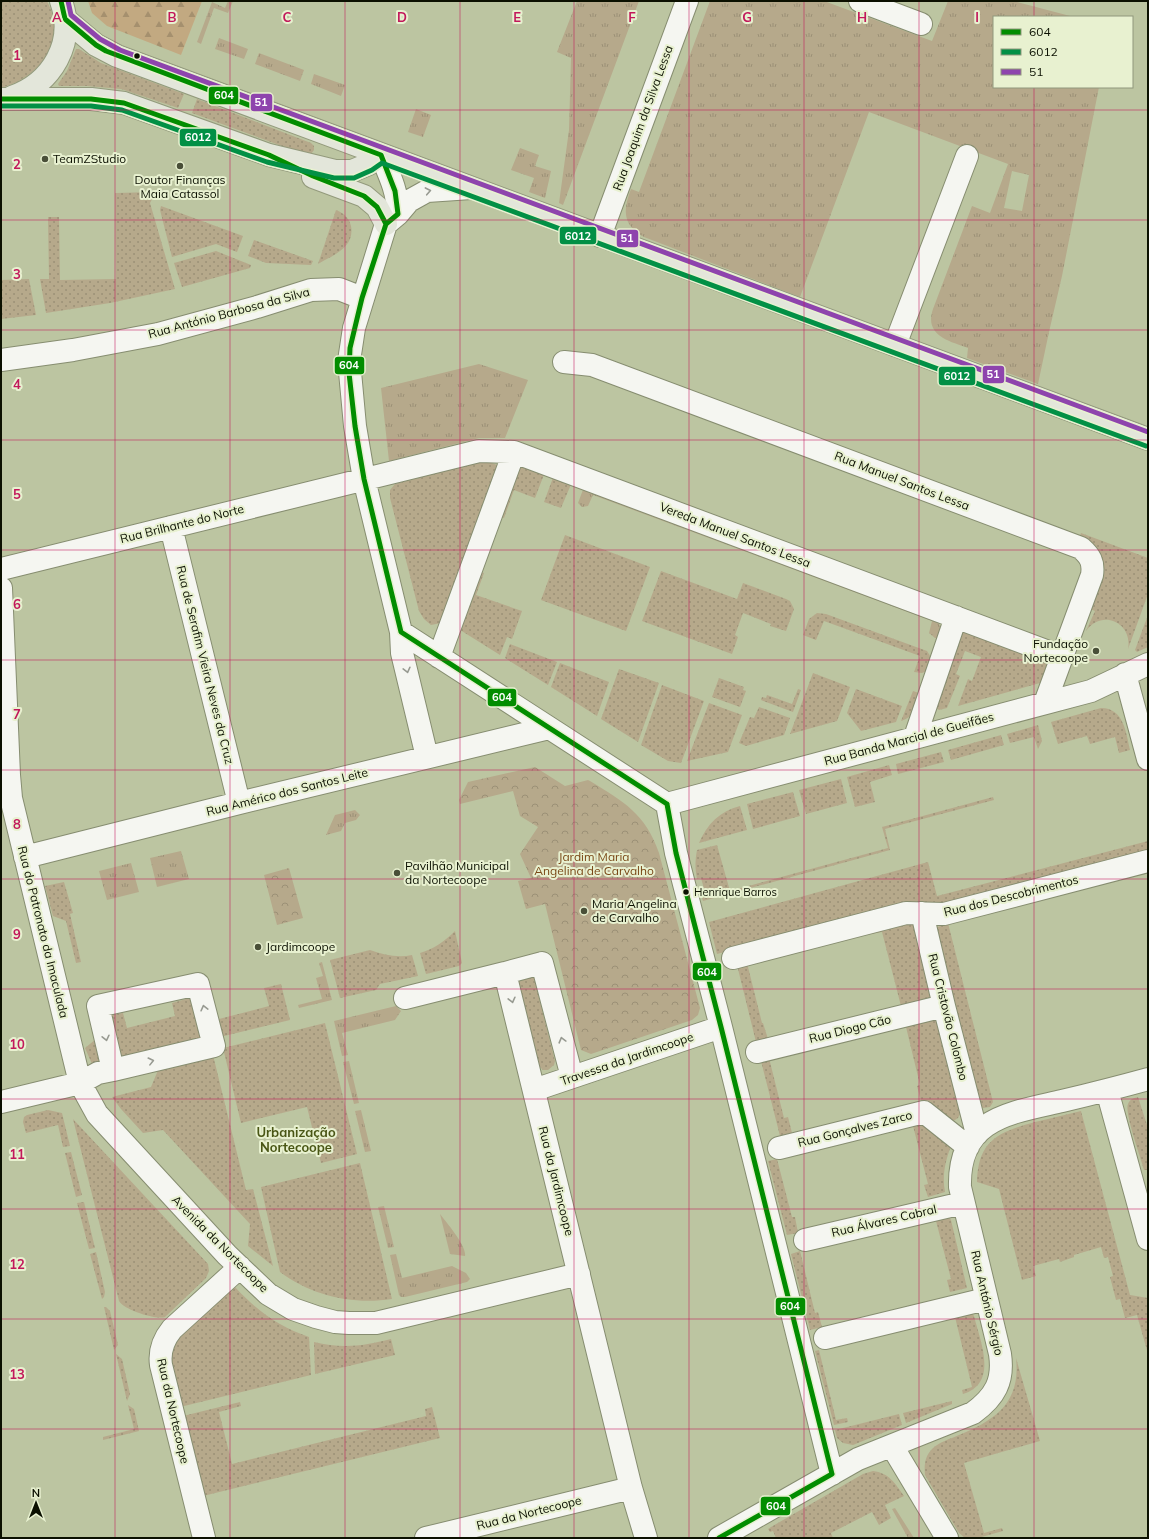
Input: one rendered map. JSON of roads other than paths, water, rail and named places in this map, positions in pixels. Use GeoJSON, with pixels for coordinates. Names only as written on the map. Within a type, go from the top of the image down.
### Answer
{"type":"FeatureCollection","features":[{"type":"Feature","properties":{"kind":"main road"},"geometry":{"type":"LineString","coordinates":[[1,99],[12,98],[24,93],[49,73],[62,48],[65,34],[63,10]]}},
{"type":"Feature","properties":{"kind":"main road"},"geometry":{"type":"LineString","coordinates":[[63,10],[96,45],[117,56],[1148,439]]}},
{"type":"Feature","properties":{"kind":"main road"},"geometry":{"type":"LineString","coordinates":[[1,99],[91,100],[124,103],[269,155],[313,176],[364,196],[372,201],[392,219]]}},
{"type":"Feature","properties":{"kind":"main road"},"geometry":{"type":"LineString","coordinates":[[269,155],[335,171],[352,171],[369,164],[381,154]]}},
{"type":"Feature","properties":{"kind":"street","name":"Rua Joaquim da Silva Lessa"},"geometry":{"type":"LineString","coordinates":[[600,236],[687,1]]}},
{"type":"Feature","properties":{"kind":"street"},"geometry":{"type":"LineString","coordinates":[[860,1],[921,24]]}},
{"type":"Feature","properties":{"kind":"street"},"geometry":{"type":"LineString","coordinates":[[381,154],[396,192],[398,203],[362,298],[351,341],[349,373],[355,426],[364,479],[401,632],[402,653],[427,757]]}},
{"type":"Feature","properties":{"kind":"street"},"geometry":{"type":"LineString","coordinates":[[895,346],[967,156]]}},
{"type":"Feature","properties":{"kind":"street"},"geometry":{"type":"LineString","coordinates":[[392,219],[409,201],[427,191],[471,188]]}},
{"type":"Feature","properties":{"kind":"street","name":"Rua António Barbosa da Silva"},"geometry":{"type":"LineString","coordinates":[[1,360],[73,350],[158,334],[257,307],[311,290],[339,289],[362,298]]}},
{"type":"Feature","properties":{"kind":"street","name":"Rua Manuel Santos Lessa"},"geometry":{"type":"LineString","coordinates":[[564,362],[592,365],[1081,548],[1090,558],[1092,564],[1092,575],[1045,703]]}},
{"type":"Feature","properties":{"kind":"street","name":"Vereda Manuel Santos Lessa"},"geometry":{"type":"LineString","coordinates":[[364,479],[479,450],[514,452],[1062,657]]}},
{"type":"Feature","properties":{"kind":"street"},"geometry":{"type":"LineString","coordinates":[[438,657],[514,452]]}},
{"type":"Feature","properties":{"kind":"street","name":"Rua Brilhante do Norte"},"geometry":{"type":"LineString","coordinates":[[1,569],[364,479]]}},
{"type":"Feature","properties":{"kind":"street","name":"Rua de Serafim Vieira Neves da Cruz"},"geometry":{"type":"LineString","coordinates":[[171,527],[239,803]]}},
{"type":"Feature","properties":{"kind":"street","name":"Rua do Patronato da Imaculada"},"geometry":{"type":"LineString","coordinates":[[1,588],[11,798],[80,1083]]}},
{"type":"Feature","properties":{"kind":"street"},"geometry":{"type":"LineString","coordinates":[[915,737],[956,617]]}},
{"type":"Feature","properties":{"kind":"street"},"geometry":{"type":"LineString","coordinates":[[401,632],[667,804],[676,853],[721,1027],[832,1474]]}},
{"type":"Feature","properties":{"kind":"street","name":"Rua Banda Marcial de Gueifães"},"geometry":{"type":"LineString","coordinates":[[667,804],[1091,691],[1148,664]]}},
{"type":"Feature","properties":{"kind":"street"},"geometry":{"type":"LineString","coordinates":[[1125,674],[1148,759]]}},
{"type":"Feature","properties":{"kind":"street","name":"Rua Américo dos Santos Leite"},"geometry":{"type":"LineString","coordinates":[[25,857],[239,803],[549,728]]}},
{"type":"Feature","properties":{"kind":"street","name":"Rua dos Descobrimentos"},"geometry":{"type":"LineString","coordinates":[[733,958],[906,913],[944,914],[1148,861]]}},
{"type":"Feature","properties":{"kind":"street","name":"Rua Cristovão Colombo"},"geometry":{"type":"LineString","coordinates":[[922,913],[973,1134]]}},
{"type":"Feature","properties":{"kind":"street"},"geometry":{"type":"LineString","coordinates":[[405,998],[542,963],[572,1077]]}},
{"type":"Feature","properties":{"kind":"street","name":"Rua da Jardimcoope"},"geometry":{"type":"LineString","coordinates":[[505,973],[631,1488],[646,1538]]}},
{"type":"Feature","properties":{"kind":"street"},"geometry":{"type":"LineString","coordinates":[[1,1102],[80,1083],[98,1073],[113,1070],[214,1046],[198,984],[98,1006],[113,1070]]}},
{"type":"Feature","properties":{"kind":"street","name":"Rua Diogo Cão"},"geometry":{"type":"LineString","coordinates":[[757,1052],[944,1006]]}},
{"type":"Feature","properties":{"kind":"street","name":"Travessa da Jardimcoope"},"geometry":{"type":"LineString","coordinates":[[534,1090],[721,1027]]}},
{"type":"Feature","properties":{"kind":"street"},"geometry":{"type":"LineString","coordinates":[[973,1134],[994,1120],[1008,1114],[1148,1079]]}},
{"type":"Feature","properties":{"kind":"street","name":"Avenida da Nortecoope"},"geometry":{"type":"LineString","coordinates":[[80,1083],[97,1114],[227,1255],[268,1294],[293,1309],[335,1322],[376,1323],[579,1274]]}},
{"type":"Feature","properties":{"kind":"street"},"geometry":{"type":"LineString","coordinates":[[1107,1090],[1148,1239]]}},
{"type":"Feature","properties":{"kind":"street","name":"Rua Gonçalves Zarco"},"geometry":{"type":"LineString","coordinates":[[779,1148],[924,1112],[973,1134]]}},
{"type":"Feature","properties":{"kind":"street","name":"Rua António Sérgio"},"geometry":{"type":"LineString","coordinates":[[719,1538],[858,1459],[973,1413],[984,1405],[991,1397],[1001,1378],[1002,1367],[963,1203],[960,1177],[961,1167],[973,1134]]}},
{"type":"Feature","properties":{"kind":"street","name":"Rua Álvares Cabral"},"geometry":{"type":"LineString","coordinates":[[805,1240],[963,1203]]}},
{"type":"Feature","properties":{"kind":"street","name":"Rua da Nortecoope"},"geometry":{"type":"LineString","coordinates":[[204,1538],[161,1365],[160,1354],[165,1337],[172,1329],[240,1267]]}},
{"type":"Feature","properties":{"kind":"street"},"geometry":{"type":"LineString","coordinates":[[825,1338],[986,1299]]}},
{"type":"Feature","properties":{"kind":"street"},"geometry":{"type":"LineString","coordinates":[[892,1446],[947,1538]]}},
{"type":"Feature","properties":{"kind":"street","name":"Rua da Nortecoope"},"geometry":{"type":"LineString","coordinates":[[426,1538],[631,1488]]}},
{"type":"Feature","properties":{"kind":"place","name":"TeamZStudio"},"geometry":{"type":"Point","coordinates":[45,159]}},
{"type":"Feature","properties":{"kind":"place","name":"Doutor Finanças Maia Catassol"},"geometry":{"type":"Point","coordinates":[180,166]}},
{"type":"Feature","properties":{"kind":"place","name":"Fundação Nortecoope"},"geometry":{"type":"Point","coordinates":[1096,651]}},
{"type":"Feature","properties":{"kind":"place","name":"Pavilhão Municipal da Nortecoope"},"geometry":{"type":"Point","coordinates":[397,873]}},
{"type":"Feature","properties":{"kind":"place","name":"Henrique Barros"},"geometry":{"type":"Point","coordinates":[686,892]}},
{"type":"Feature","properties":{"kind":"place","name":"Maria Angelina de Carvalho"},"geometry":{"type":"Point","coordinates":[584,911]}},
{"type":"Feature","properties":{"kind":"place","name":"Jardimcoope"},"geometry":{"type":"Point","coordinates":[258,947]}},
{"type":"Feature","properties":{"kind":"district","name":"Urbanização Nortecoope"},"geometry":{"type":"Point","coordinates":[296,1140]}},
{"type":"Feature","properties":{"kind":"park label","name":"Jardim Maria Angelina de Carvalho"},"geometry":{"type":"Point","coordinates":[594,864]}}]}
